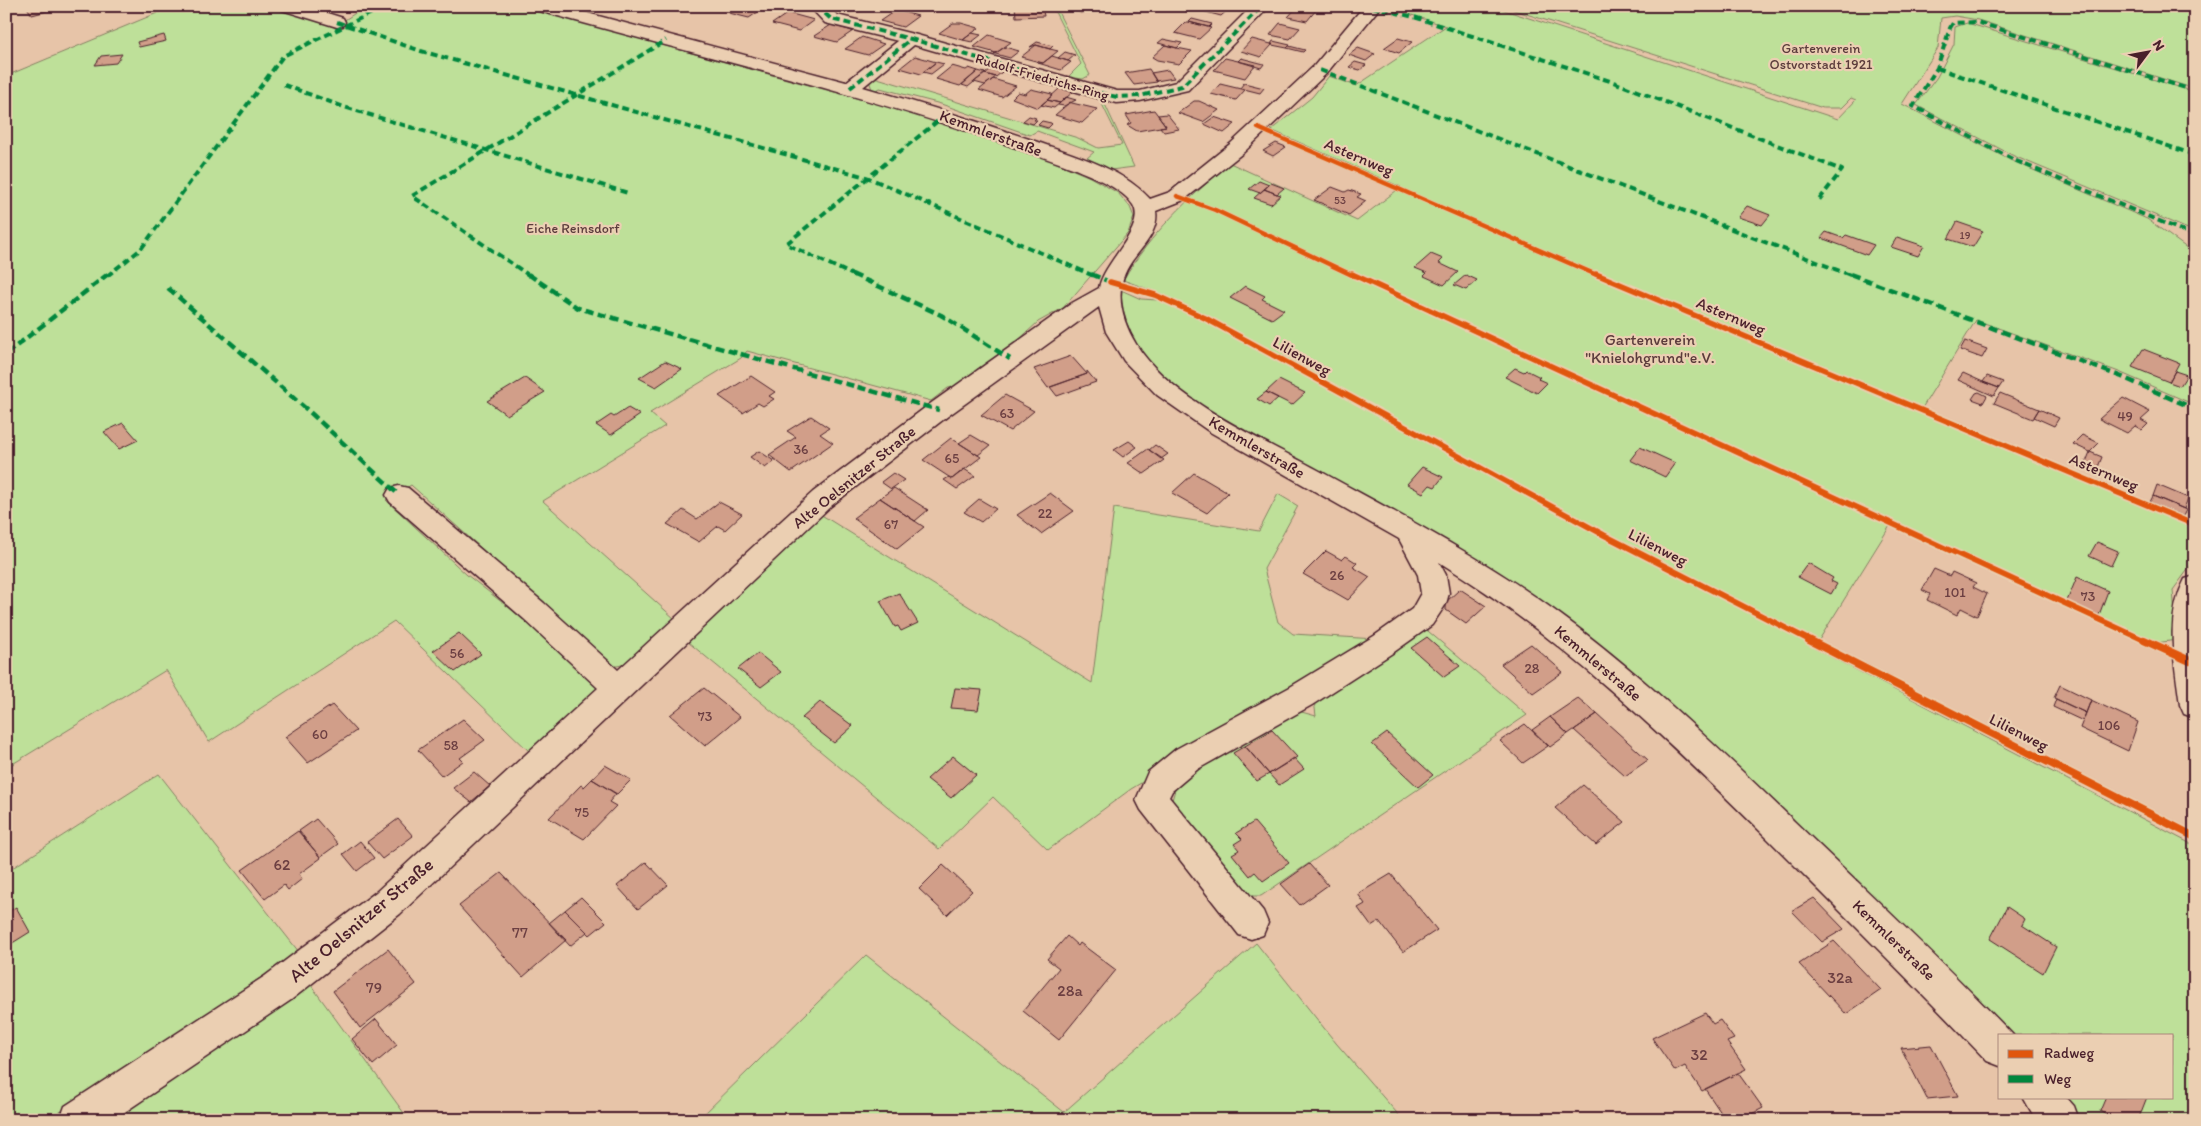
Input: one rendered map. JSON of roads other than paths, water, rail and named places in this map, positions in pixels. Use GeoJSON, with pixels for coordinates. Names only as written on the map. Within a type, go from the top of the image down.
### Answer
{"type":"FeatureCollection","features":[{"type":"Feature","properties":{"kind":"street"},"geometry":{"type":"LineString","coordinates":[[288,6],[337,22]]}},
{"type":"Feature","properties":{"kind":"street","name":"Kemmlerstraße"},"geometry":{"type":"LineString","coordinates":[[542,6],[850,88],[944,116],[1078,165],[1131,191],[1146,208],[1147,227],[1120,263],[1110,282],[1110,309],[1128,350],[1144,370],[1172,396],[1218,426],[1466,564],[1533,609],[1607,669],[1710,760],[1949,994],[1998,1046]]}},
{"type":"Feature","properties":{"kind":"street"},"geometry":{"type":"LineString","coordinates":[[586,19],[601,6]]}},
{"type":"Feature","properties":{"kind":"street"},"geometry":{"type":"LineString","coordinates":[[771,6],[789,6]]}},
{"type":"Feature","properties":{"kind":"street","name":"Rudolf-Friedrichs-Ring"},"geometry":{"type":"LineString","coordinates":[[818,6],[831,19],[911,39],[1117,97],[1140,96],[1182,86],[1262,6]]}},
{"type":"Feature","properties":{"kind":"street"},"geometry":{"type":"LineString","coordinates":[[1146,208],[1177,196],[1237,148],[1320,70],[1373,6]]}},
{"type":"Feature","properties":{"kind":"street"},"geometry":{"type":"LineString","coordinates":[[850,88],[911,39]]}},
{"type":"Feature","properties":{"kind":"street","name":"Alte Oelsnitzer Straße"},"geometry":{"type":"LineString","coordinates":[[79,1120],[278,988],[388,903],[822,499],[939,410],[1080,308],[1110,291]]}},
{"type":"Feature","properties":{"kind":"street"},"geometry":{"type":"LineString","coordinates":[[399,494],[534,611],[619,689]]}},
{"type":"Feature","properties":{"kind":"street"},"geometry":{"type":"LineString","coordinates":[[1251,923],[1152,800],[1159,782],[1187,759],[1301,696],[1384,644],[1422,617],[1432,604],[1435,593],[1432,575],[1409,532]]}},
{"type":"Feature","properties":{"kind":"street"},"geometry":{"type":"LineString","coordinates":[[2195,587],[2189,600],[2187,626],[2195,705]]}},
{"type":"Feature","properties":{"kind":"street"},"geometry":{"type":"LineString","coordinates":[[2043,1098],[2060,1120]]}},
{"type":"Feature","properties":{"kind":"park label","name":"Gartenverein Ostvorstadt 1921"},"geometry":{"type":"Point","coordinates":[1821,56]}},
{"type":"Feature","properties":{"kind":"park label","name":"Eiche Reinsdorf"},"geometry":{"type":"Point","coordinates":[573,228]}},
{"type":"Feature","properties":{"kind":"park label","name":"Gartenverein \"Knielohgrund\"e.V."},"geometry":{"type":"Point","coordinates":[1650,348]}}]}
